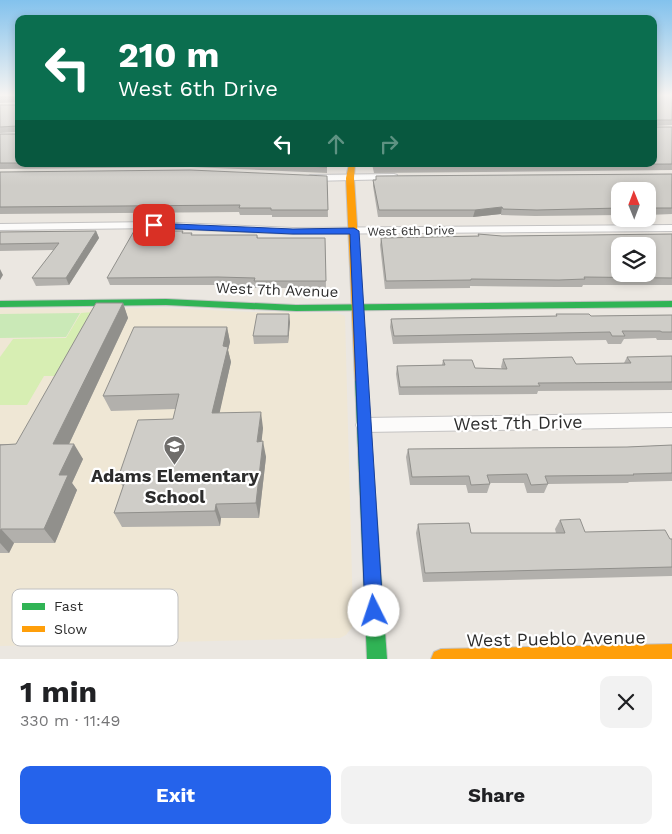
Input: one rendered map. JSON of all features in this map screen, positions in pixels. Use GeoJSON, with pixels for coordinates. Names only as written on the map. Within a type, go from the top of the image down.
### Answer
{"type":"FeatureCollection","features":[{"type":"Feature","properties":{"kind":"street"},"geometry":{"type":"LineString","coordinates":[[352,167],[350,178],[377,659]]}},
{"type":"Feature","properties":{"kind":"street"},"geometry":{"type":"LineString","coordinates":[[300,178],[401,177]]}},
{"type":"Feature","properties":{"kind":"street","name":"West 6th Drive"},"geometry":{"type":"LineString","coordinates":[[0,227],[154,225],[293,231],[672,228]]}},
{"type":"Feature","properties":{"kind":"street","name":"West 7th Avenue"},"geometry":{"type":"LineString","coordinates":[[0,304],[192,302],[296,308],[358,308],[672,304]]}},
{"type":"Feature","properties":{"kind":"street","name":"West 7th Drive"},"geometry":{"type":"LineString","coordinates":[[364,425],[672,420]]}},
{"type":"Feature","properties":{"kind":"street","name":"West Pueblo Avenue"},"geometry":{"type":"LineString","coordinates":[[441,659],[672,654]]}},
{"type":"Feature","properties":{"kind":"shaded area","name":"Adams Elementary School"},"geometry":{"type":"Polygon","coordinates":[[[162,308],[337,313],[345,316],[353,615],[352,627],[346,635],[340,638],[178,642],[178,589],[12,589],[12,646],[0,646],[0,309],[162,308]]]}},
{"type":"Feature","properties":{"kind":"green space"},"geometry":{"type":"Polygon","coordinates":[[[93,312],[59,376],[44,376],[27,405],[0,405],[0,357],[13,339],[66,338],[81,313],[93,312]]]}},
{"type":"Feature","properties":{"kind":"green space"},"geometry":{"type":"Polygon","coordinates":[[[80,313],[66,337],[0,338],[0,314],[80,313]]]}},
{"type":"Feature","properties":{"kind":"building"},"geometry":{"type":"Polygon","coordinates":[[[0,125],[15,125],[15,126],[0,127],[0,125]]]}},
{"type":"Feature","properties":{"kind":"building"},"geometry":{"type":"Polygon","coordinates":[[[657,127],[672,127],[672,164],[657,164],[657,127]]]}},
{"type":"Feature","properties":{"kind":"building"},"geometry":{"type":"Polygon","coordinates":[[[0,134],[15,134],[15,163],[0,163],[0,134]]]}},
{"type":"Feature","properties":{"kind":"building"},"geometry":{"type":"Polygon","coordinates":[[[190,170],[327,176],[328,210],[271,210],[271,208],[239,208],[240,205],[0,207],[0,172],[190,170]]]}},
{"type":"Feature","properties":{"kind":"building"},"geometry":{"type":"Polygon","coordinates":[[[672,174],[672,208],[656,208],[656,182],[611,182],[611,208],[537,210],[503,209],[502,207],[475,210],[379,210],[373,180],[376,180],[376,176],[672,174]]]}},
{"type":"Feature","properties":{"kind":"building"},"geometry":{"type":"Polygon","coordinates":[[[96,231],[66,278],[32,278],[59,243],[0,244],[0,232],[96,231]]]}},
{"type":"Feature","properties":{"kind":"building"},"geometry":{"type":"Polygon","coordinates":[[[134,231],[183,231],[182,233],[192,233],[191,235],[257,235],[257,238],[325,238],[326,281],[254,281],[255,278],[218,277],[107,278],[134,231]]]}},
{"type":"Feature","properties":{"kind":"building"},"geometry":{"type":"Polygon","coordinates":[[[478,234],[502,236],[672,234],[672,278],[656,278],[656,237],[611,237],[611,277],[584,277],[585,279],[559,280],[471,279],[386,281],[381,238],[479,236],[478,234]]]}},
{"type":"Feature","properties":{"kind":"building"},"geometry":{"type":"Polygon","coordinates":[[[96,303],[123,303],[53,444],[74,444],[59,475],[68,475],[44,529],[1,529],[0,531],[0,445],[16,444],[96,303]]]}},
{"type":"Feature","properties":{"kind":"building"},"geometry":{"type":"Polygon","coordinates":[[[257,314],[289,314],[288,336],[253,336],[257,314]]]}},
{"type":"Feature","properties":{"kind":"building"},"geometry":{"type":"Polygon","coordinates":[[[556,314],[589,314],[591,316],[672,315],[672,332],[622,331],[625,336],[612,336],[610,332],[394,336],[391,319],[557,316],[556,314]]]}},
{"type":"Feature","properties":{"kind":"building"},"geometry":{"type":"Polygon","coordinates":[[[134,327],[227,327],[223,346],[228,347],[212,413],[261,412],[257,442],[263,441],[256,503],[216,504],[215,511],[114,513],[126,478],[118,478],[138,420],[173,419],[179,394],[103,396],[134,327]]]}},
{"type":"Feature","properties":{"kind":"building"},"geometry":{"type":"Polygon","coordinates":[[[672,356],[672,382],[538,383],[540,386],[400,387],[397,366],[445,365],[443,360],[472,360],[475,368],[507,369],[503,359],[572,357],[576,364],[631,363],[627,357],[672,356]]]}},
{"type":"Feature","properties":{"kind":"building"},"geometry":{"type":"Polygon","coordinates":[[[672,445],[672,473],[545,476],[548,484],[531,485],[527,474],[487,475],[490,484],[471,485],[469,476],[412,477],[408,449],[627,447],[672,445]]]}},
{"type":"Feature","properties":{"kind":"building"},"geometry":{"type":"Polygon","coordinates":[[[580,519],[585,532],[665,530],[670,539],[672,539],[672,567],[425,573],[418,524],[469,523],[471,533],[565,533],[560,520],[580,519]]]}},
{"type":"Feature","properties":{"kind":"traffic: fast"},"geometry":{"type":"LineString","coordinates":[[0,304],[166,302],[296,308],[672,304]]}},
{"type":"Feature","properties":{"kind":"traffic: fast"},"geometry":{"type":"LineString","coordinates":[[361,380],[377,659]]}},
{"type":"Feature","properties":{"kind":"traffic: slow"},"geometry":{"type":"LineString","coordinates":[[352,167],[350,178],[361,380]]}},
{"type":"Feature","properties":{"kind":"traffic: slow"},"geometry":{"type":"LineString","coordinates":[[441,659],[672,654]]}},
{"type":"Feature","properties":{"kind":"place","name":"Adams Elementary School"},"geometry":{"type":"Point","coordinates":[175,465]}},
{"type":"Feature","properties":{"kind":"route"},"geometry":{"type":"LineString","coordinates":[[154,225],[293,231],[354,231],[374,611]]}}]}
